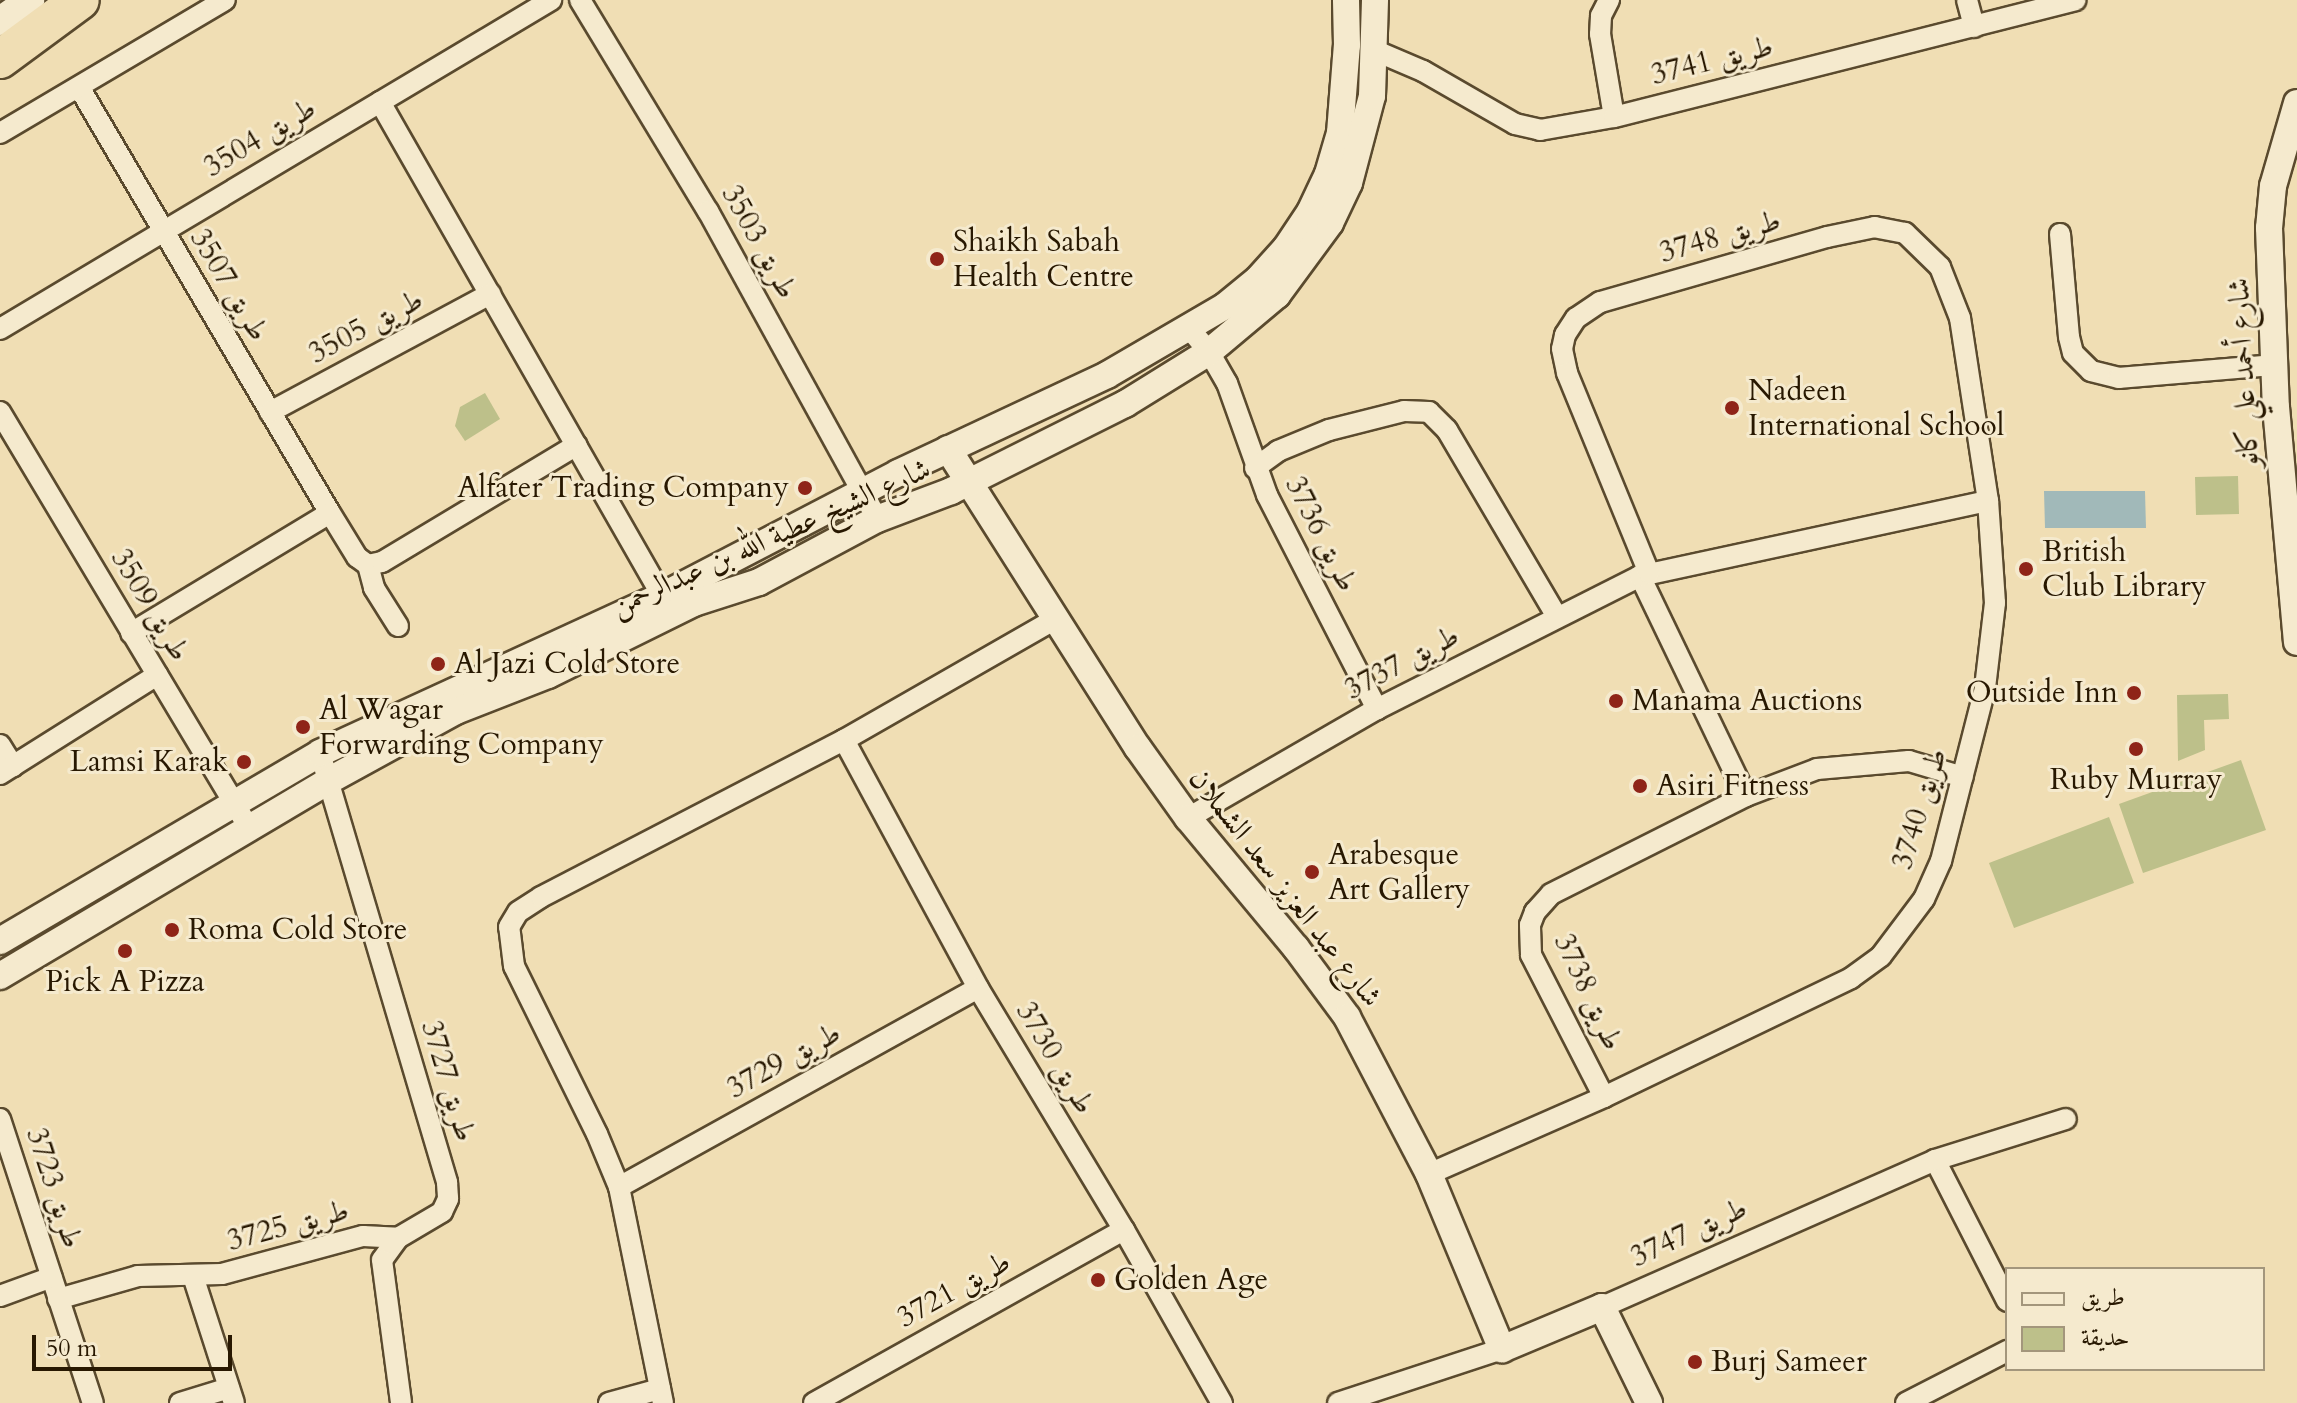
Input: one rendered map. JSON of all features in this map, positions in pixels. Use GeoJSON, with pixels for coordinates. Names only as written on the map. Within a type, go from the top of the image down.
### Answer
{"type":"FeatureCollection","features":[{"type":"Feature","properties":{"kind":"highway"},"geometry":{"type":"LineString","coordinates":[[0,59],[80,0]]}},
{"type":"Feature","properties":{"kind":"main road"},"geometry":{"type":"LineString","coordinates":[[0,21],[30,0]]}},
{"type":"Feature","properties":{"kind":"street"},"geometry":{"type":"LineString","coordinates":[[0,133],[225,0]]}},
{"type":"Feature","properties":{"kind":"street","name":"طريق 3504"},"geometry":{"type":"LineString","coordinates":[[0,329],[551,0]]}},
{"type":"Feature","properties":{"kind":"street","name":"طريق 3503"},"geometry":{"type":"LineString","coordinates":[[580,0],[708,211],[877,519]]}},
{"type":"Feature","properties":{"kind":"street","name":"شارع الشيخ عطية الله بن عبدالرحمن"},"geometry":{"type":"LineString","coordinates":[[0,976],[328,781],[456,711],[548,675],[862,491],[1107,375],[1225,306],[1258,279],[1286,248],[1310,212],[1328,174],[1340,133],[1347,45],[1346,0]]}},
{"type":"Feature","properties":{"kind":"street","name":"شارع الشيخ عطية الله بن عبدالرحمن"},"geometry":{"type":"LineString","coordinates":[[0,941],[232,801],[320,753],[667,604],[759,582],[877,519],[969,483],[1125,404],[1209,352],[1277,295],[1330,223],[1349,183],[1363,140],[1376,51],[1375,0]]}},
{"type":"Feature","properties":{"kind":"street"},"geometry":{"type":"LineString","coordinates":[[1609,0],[1601,16],[1600,34],[1614,117]]}},
{"type":"Feature","properties":{"kind":"street"},"geometry":{"type":"LineString","coordinates":[[1967,0],[1974,27]]}},
{"type":"Feature","properties":{"kind":"street","name":"طريق 3741"},"geometry":{"type":"LineString","coordinates":[[1376,51],[1423,71],[1527,128],[1553,128],[1614,117],[2075,0]]}},
{"type":"Feature","properties":{"kind":"street","name":"طريق 3507"},"geometry":{"type":"LineString","coordinates":[[79,87],[161,231],[330,513],[357,557],[368,565],[374,588],[398,626]]}},
{"type":"Feature","properties":{"kind":"street"},"geometry":{"type":"LineString","coordinates":[[380,102],[667,604]]}},
{"type":"Feature","properties":{"kind":"street","name":"شارع أحمد علي كانو"},"geometry":{"type":"LineString","coordinates":[[2297,103],[2273,186],[2269,228],[2274,365],[2287,419],[2297,642]]}},
{"type":"Feature","properties":{"kind":"street","name":"طريق 3748"},"geometry":{"type":"LineString","coordinates":[[1644,574],[1634,530],[1573,392],[1562,349],[1565,335],[1581,312],[1600,302],[1854,231],[1875,227],[1905,233]]}},
{"type":"Feature","properties":{"kind":"street","name":"طريق 3740"},"geometry":{"type":"LineString","coordinates":[[1429,1174],[1604,1097],[1851,978],[1881,956],[1902,931],[1929,887],[1941,861],[1985,688],[1994,629],[1994,577],[1988,501],[1965,346],[1954,301],[1940,267],[1905,233]]}},
{"type":"Feature","properties":{"kind":"street"},"geometry":{"type":"LineString","coordinates":[[2060,234],[2069,337],[2073,353],[2091,371],[2119,378],[2274,365]]}},
{"type":"Feature","properties":{"kind":"street","name":"طريق 3505"},"geometry":{"type":"LineString","coordinates":[[270,412],[490,294]]}},
{"type":"Feature","properties":{"kind":"street"},"geometry":{"type":"LineString","coordinates":[[1189,328],[1209,352],[1240,414],[1255,468]]}},
{"type":"Feature","properties":{"kind":"street","name":"طريق 3736"},"geometry":{"type":"LineString","coordinates":[[1377,709],[1255,468],[1278,451],[1329,430],[1404,411],[1429,412],[1447,430],[1557,617]]}},
{"type":"Feature","properties":{"kind":"street","name":"طريق 3509"},"geometry":{"type":"LineString","coordinates":[[1,414],[248,827]]}},
{"type":"Feature","properties":{"kind":"street"},"geometry":{"type":"LineString","coordinates":[[368,565],[382,562],[577,445]]}},
{"type":"Feature","properties":{"kind":"street","name":"شارع عبد العزيز سعد الشملان"},"geometry":{"type":"LineString","coordinates":[[948,449],[1055,619],[1188,818],[1296,948],[1347,1017],[1429,1174],[1502,1349]]}},
{"type":"Feature","properties":{"kind":"street","name":"طريق 3737"},"geometry":{"type":"LineString","coordinates":[[1188,818],[1377,709],[1644,574],[1988,501]]}},
{"type":"Feature","properties":{"kind":"street"},"geometry":{"type":"LineString","coordinates":[[131,633],[330,513]]}},
{"type":"Feature","properties":{"kind":"street"},"geometry":{"type":"LineString","coordinates":[[1644,574],[1746,796]]}},
{"type":"Feature","properties":{"kind":"street"},"geometry":{"type":"LineString","coordinates":[[609,1403],[662,1396],[619,1187],[597,1134],[514,966],[509,927],[518,912],[541,897],[844,740],[1055,619]]}},
{"type":"Feature","properties":{"kind":"street"},"geometry":{"type":"LineString","coordinates":[[0,745],[6,770],[157,675]]}},
{"type":"Feature","properties":{"kind":"street","name":"طريق 3730"},"geometry":{"type":"LineString","coordinates":[[844,740],[978,988],[1124,1230],[1222,1403]]}},
{"type":"Feature","properties":{"kind":"street","name":"طريق 3727"},"geometry":{"type":"LineString","coordinates":[[320,753],[447,1183],[448,1199],[442,1212],[398,1238]]}},
{"type":"Feature","properties":{"kind":"street","name":"طريق 3738"},"geometry":{"type":"LineString","coordinates":[[1604,1097],[1531,955],[1528,940],[1535,912],[1563,886],[1746,796],[1817,769],[1890,761],[1934,767],[1963,777]]}},
{"type":"Feature","properties":{"kind":"street","name":"طريق 3729"},"geometry":{"type":"LineString","coordinates":[[619,1187],[978,988]]}},
{"type":"Feature","properties":{"kind":"street","name":"طريق 3723"},"geometry":{"type":"LineString","coordinates":[[0,1119],[93,1403]]}},
{"type":"Feature","properties":{"kind":"street","name":"طريق 3747"},"geometry":{"type":"LineString","coordinates":[[1338,1403],[1502,1349],[1935,1160],[2066,1119]]}},
{"type":"Feature","properties":{"kind":"street"},"geometry":{"type":"LineString","coordinates":[[1935,1160],[2005,1297]]}},
{"type":"Feature","properties":{"kind":"street","name":"طريق 3721"},"geometry":{"type":"LineString","coordinates":[[814,1403],[1124,1230]]}},
{"type":"Feature","properties":{"kind":"street","name":"طريق 3725"},"geometry":{"type":"LineString","coordinates":[[58,1299],[138,1276],[222,1274],[363,1236],[398,1238]]}},
{"type":"Feature","properties":{"kind":"street"},"geometry":{"type":"LineString","coordinates":[[398,1238],[388,1248],[381,1273],[401,1403]]}},
{"type":"Feature","properties":{"kind":"street","name":"طريق 3725"},"geometry":{"type":"LineString","coordinates":[[180,1403],[232,1395],[193,1276]]}},
{"type":"Feature","properties":{"kind":"street","name":"طريق 3723"},"geometry":{"type":"LineString","coordinates":[[0,1296],[52,1277]]}},
{"type":"Feature","properties":{"kind":"street"},"geometry":{"type":"LineString","coordinates":[[1602,1307],[1649,1403]]}},
{"type":"Feature","properties":{"kind":"street"},"geometry":{"type":"LineString","coordinates":[[1906,1403],[2005,1352]]}},
{"type":"Feature","properties":{"kind":"green space"},"geometry":{"type":"Polygon","coordinates":[[[485,393],[500,419],[465,441],[455,426],[460,407],[485,393]]]}},
{"type":"Feature","properties":{"kind":"green space"},"geometry":{"type":"Polygon","coordinates":[[[2238,476],[2239,514],[2196,515],[2195,477],[2238,476]]]}},
{"type":"Feature","properties":{"kind":"green space"},"geometry":{"type":"Polygon","coordinates":[[[2228,694],[2229,719],[2204,720],[2205,750],[2178,761],[2177,695],[2228,694]]]}},
{"type":"Feature","properties":{"kind":"green space"},"geometry":{"type":"Polygon","coordinates":[[[2241,760],[2266,830],[2143,873],[2119,804],[2241,760]]]}},
{"type":"Feature","properties":{"kind":"green space"},"geometry":{"type":"Polygon","coordinates":[[[2109,817],[2134,883],[2014,928],[1989,863],[2109,817]]]}},
{"type":"Feature","properties":{"kind":"water"},"geometry":{"type":"Polygon","coordinates":[[[2044,491],[2145,491],[2146,528],[2045,528],[2044,491]]]}},
{"type":"Feature","properties":{"kind":"place","name":"Shaikh Sabah Health Centre"},"geometry":{"type":"Point","coordinates":[937,259]}},
{"type":"Feature","properties":{"kind":"place","name":"Nadeen International School"},"geometry":{"type":"Point","coordinates":[1732,408]}},
{"type":"Feature","properties":{"kind":"place","name":"Alfater Trading Company"},"geometry":{"type":"Point","coordinates":[805,488]}},
{"type":"Feature","properties":{"kind":"place","name":"British Club Library"},"geometry":{"type":"Point","coordinates":[2026,569]}},
{"type":"Feature","properties":{"kind":"place","name":"Al Jazi Cold Store"},"geometry":{"type":"Point","coordinates":[438,664]}},
{"type":"Feature","properties":{"kind":"place","name":"Outside Inn"},"geometry":{"type":"Point","coordinates":[2134,693]}},
{"type":"Feature","properties":{"kind":"place","name":"Manama Auctions"},"geometry":{"type":"Point","coordinates":[1616,701]}},
{"type":"Feature","properties":{"kind":"place","name":"Al Wagar Forwarding Company"},"geometry":{"type":"Point","coordinates":[303,727]}},
{"type":"Feature","properties":{"kind":"place","name":"Ruby Murray"},"geometry":{"type":"Point","coordinates":[2136,749]}},
{"type":"Feature","properties":{"kind":"place","name":"Lamsi Karak"},"geometry":{"type":"Point","coordinates":[244,762]}},
{"type":"Feature","properties":{"kind":"place","name":"Asiri Fitness"},"geometry":{"type":"Point","coordinates":[1640,786]}},
{"type":"Feature","properties":{"kind":"place","name":"Arabesque Art Gallery"},"geometry":{"type":"Point","coordinates":[1312,872]}},
{"type":"Feature","properties":{"kind":"place","name":"Roma Cold Store"},"geometry":{"type":"Point","coordinates":[172,930]}},
{"type":"Feature","properties":{"kind":"place","name":"Pick A Pizza"},"geometry":{"type":"Point","coordinates":[125,951]}},
{"type":"Feature","properties":{"kind":"place","name":"Golden Age"},"geometry":{"type":"Point","coordinates":[1098,1280]}},
{"type":"Feature","properties":{"kind":"place","name":"Burj Sameer"},"geometry":{"type":"Point","coordinates":[1695,1362]}}]}
